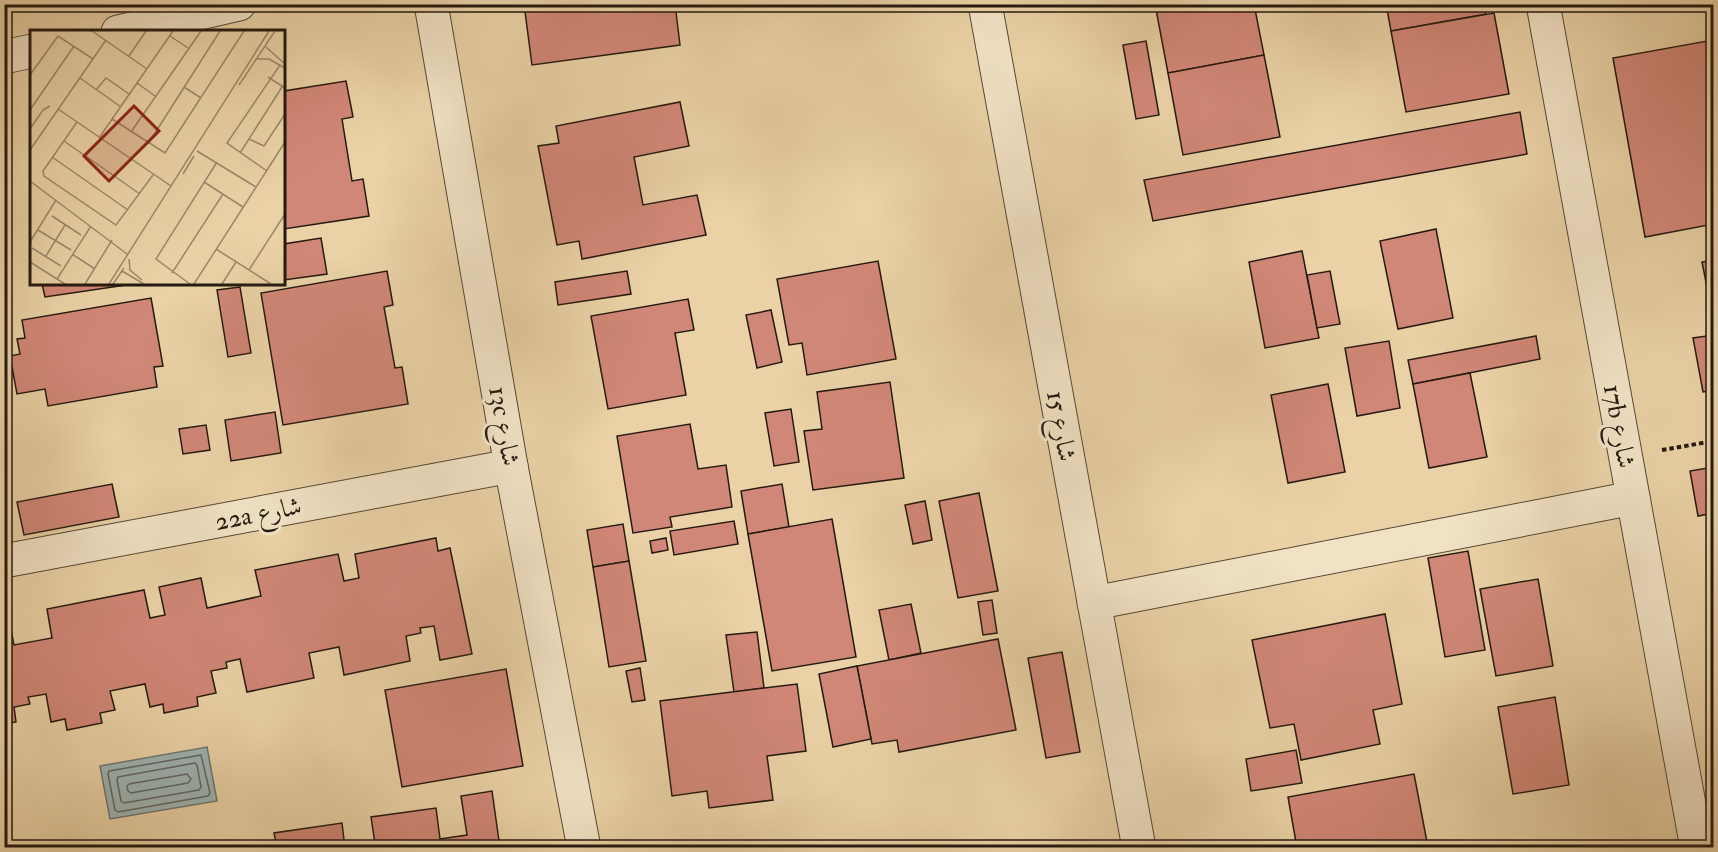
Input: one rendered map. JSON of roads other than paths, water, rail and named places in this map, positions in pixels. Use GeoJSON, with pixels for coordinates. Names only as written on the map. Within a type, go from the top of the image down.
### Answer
{"type":"FeatureCollection","features":[{"type":"Feature","properties":{"kind":"street"},"geometry":{"type":"LineString","coordinates":[[127,30],[239,4]]}},
{"type":"Feature","properties":{"kind":"street","name":"13c شارع"},"geometry":{"type":"LineString","coordinates":[[431,4],[512,466],[584,848]]}},
{"type":"Feature","properties":{"kind":"street","name":"شارع 15"},"geometry":{"type":"LineString","coordinates":[[985,4],[1139,848]]}},
{"type":"Feature","properties":{"kind":"street","name":"17b شارع"},"geometry":{"type":"LineString","coordinates":[[1543,4],[1697,848]]}},
{"type":"Feature","properties":{"kind":"street"},"geometry":{"type":"LineString","coordinates":[[4,57],[30,51]]}},
{"type":"Feature","properties":{"kind":"street","name":"22a شارع"},"geometry":{"type":"LineString","coordinates":[[4,561],[512,466]]}},
{"type":"Feature","properties":{"kind":"street"},"geometry":{"type":"LineString","coordinates":[[1094,603],[1633,498]]}},
{"type":"Feature","properties":{"kind":"water"},"geometry":{"type":"Polygon","coordinates":[[[207,747],[217,801],[110,819],[100,766],[207,747]]]}}]}
